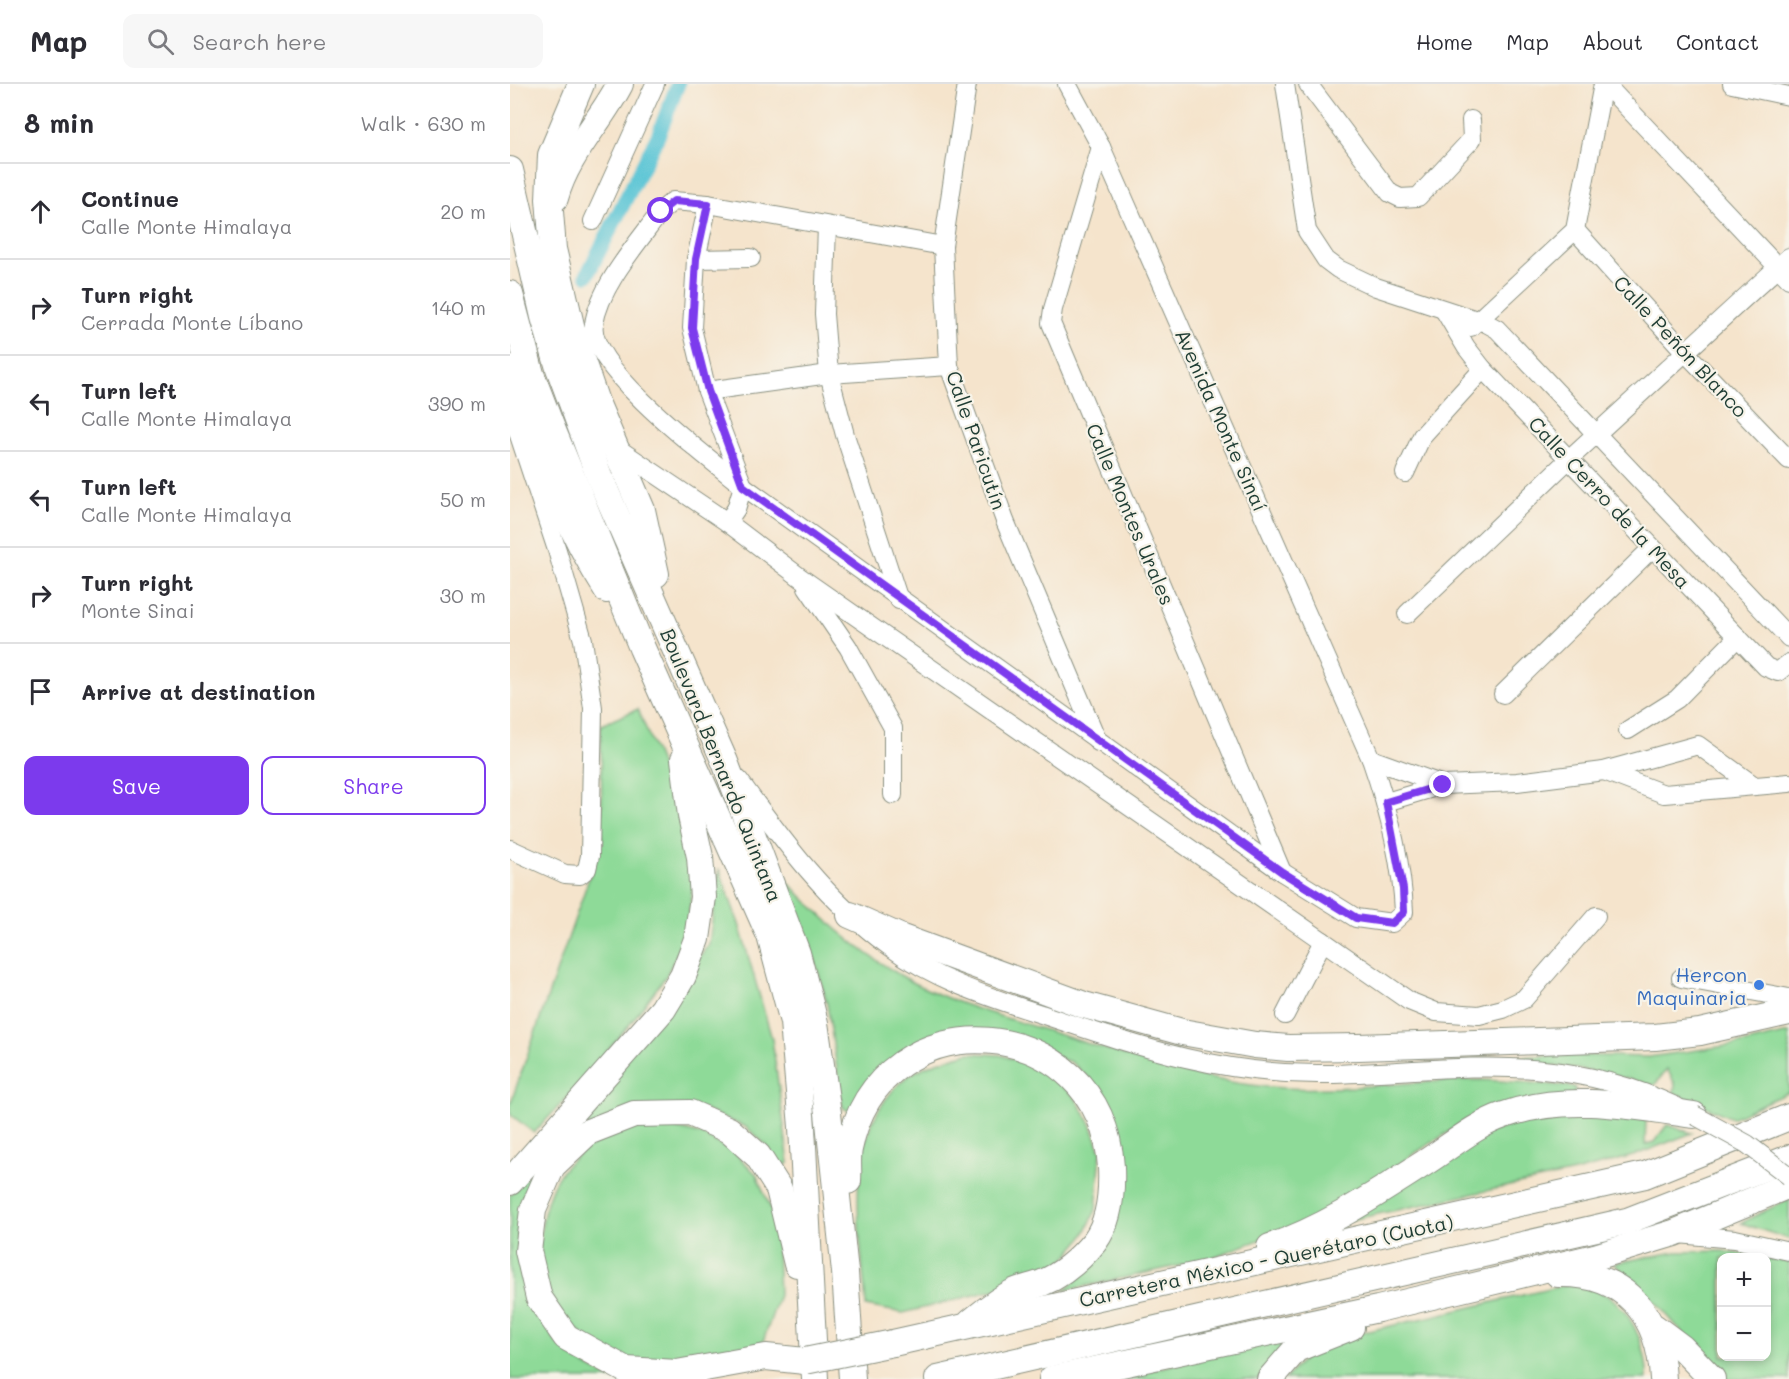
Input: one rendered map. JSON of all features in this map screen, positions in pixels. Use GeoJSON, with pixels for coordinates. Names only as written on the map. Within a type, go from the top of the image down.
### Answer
{"type":"FeatureCollection","features":[{"type":"Feature","properties":{"kind":"highway"},"geometry":{"type":"LineString","coordinates":[[581,84],[551,155],[550,216],[553,249],[574,338],[596,402],[642,510],[667,631]]}},
{"type":"Feature","properties":{"kind":"highway"},"geometry":{"type":"LineString","coordinates":[[550,216],[557,190],[581,141],[612,99],[620,84]]}},
{"type":"Feature","properties":{"kind":"highway","name":"Boulevard Bernardo Quintana"},"geometry":{"type":"LineString","coordinates":[[510,170],[533,274],[560,368],[599,476],[725,762],[797,953],[815,1023],[845,1272],[852,1379]]}},
{"type":"Feature","properties":{"kind":"highway","name":"Boulevard Bernardo Quintana"},"geometry":{"type":"LineString","coordinates":[[510,294],[531,374],[639,640],[770,936],[793,1022],[802,1127],[812,1323],[810,1370]]}},
{"type":"Feature","properties":{"kind":"highway"},"geometry":{"type":"LineString","coordinates":[[510,368],[540,450],[588,561],[639,640]]}},
{"type":"Feature","properties":{"kind":"highway"},"geometry":{"type":"LineString","coordinates":[[510,1182],[663,1009],[683,976],[697,939],[703,897],[700,856],[691,816],[681,735]]}},
{"type":"Feature","properties":{"kind":"highway"},"geometry":{"type":"LineString","coordinates":[[850,915],[902,938],[1084,1005],[1182,1032],[1266,1046],[1347,1048],[1655,1037],[1700,1032],[1789,1012]]}},
{"type":"Feature","properties":{"kind":"highway"},"geometry":{"type":"LineString","coordinates":[[845,1272],[849,1150],[863,1110],[885,1078],[912,1056],[942,1043],[972,1038],[1004,1041],[1036,1053],[1064,1070],[1084,1091],[1099,1117],[1110,1150],[1112,1190],[1107,1210],[1097,1238],[1078,1260],[1053,1277],[1000,1299],[963,1327]]}},
{"type":"Feature","properties":{"kind":"highway"},"geometry":{"type":"LineString","coordinates":[[1359,1240],[1448,1210],[1634,1163],[1744,1123],[1789,1101]]}},
{"type":"Feature","properties":{"kind":"highway"},"geometry":{"type":"LineString","coordinates":[[1110,1294],[1166,1274],[1209,1266],[1256,1252],[1324,1225],[1475,1129],[1505,1114],[1540,1107],[1601,1102],[1655,1103],[1694,1115]]}},
{"type":"Feature","properties":{"kind":"highway"},"geometry":{"type":"LineString","coordinates":[[810,1370],[766,1358],[677,1373],[626,1370],[566,1336],[539,1298],[528,1251],[533,1210],[552,1166],[588,1132],[634,1114],[690,1113],[729,1130],[758,1156],[779,1189],[812,1323]]}},
{"type":"Feature","properties":{"kind":"highway","name":"Carretera México - Querétaro (Cuota)"},"geometry":{"type":"LineString","coordinates":[[735,1379],[810,1370],[893,1343],[1645,1175],[1789,1117]]}},
{"type":"Feature","properties":{"kind":"highway","name":"Carretera México - Querétaro (Cuota)"},"geometry":{"type":"LineString","coordinates":[[938,1379],[1627,1221],[1789,1158]]}},
{"type":"Feature","properties":{"kind":"highway"},"geometry":{"type":"LineString","coordinates":[[1052,1379],[1378,1309],[1595,1257],[1674,1233],[1789,1185]]}},
{"type":"Feature","properties":{"kind":"highway"},"geometry":{"type":"LineString","coordinates":[[1525,1275],[1568,1274],[1591,1276],[1607,1282],[1637,1305],[1653,1327],[1682,1348],[1712,1379]]}},
{"type":"Feature","properties":{"kind":"highway"},"geometry":{"type":"LineString","coordinates":[[1136,1333],[1165,1335],[1326,1310],[1378,1309]]}},
{"type":"Feature","properties":{"kind":"highway"},"geometry":{"type":"LineString","coordinates":[[1270,1379],[1296,1349],[1355,1325],[1378,1309]]}},
{"type":"Feature","properties":{"kind":"highway"},"geometry":{"type":"LineString","coordinates":[[1653,1327],[1662,1359],[1663,1379]]}},
{"type":"Feature","properties":{"kind":"street"},"geometry":{"type":"LineString","coordinates":[[593,221],[655,84]]}},
{"type":"Feature","properties":{"kind":"street","name":"Calle Paricutín"},"geometry":{"type":"LineString","coordinates":[[967,84],[943,246],[950,366],[1005,521],[1099,742]]}},
{"type":"Feature","properties":{"kind":"street","name":"Avenida Monte Sinaí"},"geometry":{"type":"LineString","coordinates":[[1067,84],[1101,147],[1371,759],[1386,802],[1403,889],[1404,912],[1392,923],[1356,918],[1282,872]]}},
{"type":"Feature","properties":{"kind":"street","name":"Calle Cerro de la Mesa"},"geometry":{"type":"LineString","coordinates":[[1286,84],[1303,214],[1307,231],[1326,260],[1338,269],[1376,286],[1497,329],[1789,638]]}},
{"type":"Feature","properties":{"kind":"street"},"geometry":{"type":"LineString","coordinates":[[1308,84],[1390,193],[1400,198],[1418,196],[1439,176],[1472,139],[1472,120]]}},
{"type":"Feature","properties":{"kind":"street"},"geometry":{"type":"LineString","coordinates":[[1462,338],[1477,320],[1575,230],[1604,84]]}},
{"type":"Feature","properties":{"kind":"street"},"geometry":{"type":"LineString","coordinates":[[1407,614],[1685,352],[1785,268],[1604,84]]}},
{"type":"Feature","properties":{"kind":"street"},"geometry":{"type":"LineString","coordinates":[[1732,84],[1789,96]]}},
{"type":"Feature","properties":{"kind":"street","name":"Calle Montes Urales"},"geometry":{"type":"LineString","coordinates":[[1101,147],[1053,309],[1052,323],[1282,872]]}},
{"type":"Feature","properties":{"kind":"street"},"geometry":{"type":"LineString","coordinates":[[943,246],[708,204],[674,201],[661,211],[601,297],[593,327],[600,348],[615,373],[638,396],[743,486],[899,600],[1282,872]]}},
{"type":"Feature","properties":{"kind":"street"},"geometry":{"type":"LineString","coordinates":[[708,204],[696,259],[692,328],[708,391],[743,486],[736,509],[727,522]]}},
{"type":"Feature","properties":{"kind":"street"},"geometry":{"type":"LineString","coordinates":[[827,226],[824,314],[829,374],[845,435],[899,600]]}},
{"type":"Feature","properties":{"kind":"street","name":"Calle Peñón Blanco"},"geometry":{"type":"LineString","coordinates":[[1575,230],[1685,352],[1789,460]]}},
{"type":"Feature","properties":{"kind":"street"},"geometry":{"type":"LineString","coordinates":[[696,259],[751,258]]}},
{"type":"Feature","properties":{"kind":"street","name":"Calle Cerro de la Mesa"},"geometry":{"type":"LineString","coordinates":[[1444,310],[1483,369],[1770,671],[1778,672],[1789,663]]}},
{"type":"Feature","properties":{"kind":"street"},"geometry":{"type":"LineString","coordinates":[[708,391],[829,374],[950,366]]}},
{"type":"Feature","properties":{"kind":"street"},"geometry":{"type":"LineString","coordinates":[[1405,473],[1422,436],[1483,369]]}},
{"type":"Feature","properties":{"kind":"street"},"geometry":{"type":"LineString","coordinates":[[510,408],[517,453],[583,640],[593,708],[590,856],[587,869],[580,875],[565,874],[510,849]]}},
{"type":"Feature","properties":{"kind":"street"},"geometry":{"type":"LineString","coordinates":[[617,448],[727,522],[801,578],[1409,1001],[1436,1012],[1479,1015],[1503,1009],[1524,999],[1596,916]]}},
{"type":"Feature","properties":{"kind":"street"},"geometry":{"type":"LineString","coordinates":[[1503,694],[1652,548]]}},
{"type":"Feature","properties":{"kind":"street"},"geometry":{"type":"LineString","coordinates":[[801,578],[848,648],[893,728],[893,795]]}},
{"type":"Feature","properties":{"kind":"street"},"geometry":{"type":"LineString","coordinates":[[1628,729],[1677,699],[1738,638]]}},
{"type":"Feature","properties":{"kind":"street"},"geometry":{"type":"LineString","coordinates":[[1386,802],[1443,785],[1517,782],[1604,771],[1698,745],[1752,784]]}},
{"type":"Feature","properties":{"kind":"street"},"geometry":{"type":"LineString","coordinates":[[1371,759],[1443,785]]}},
{"type":"Feature","properties":{"kind":"street"},"geometry":{"type":"LineString","coordinates":[[725,762],[798,860],[850,915],[917,965],[972,991],[1117,1040],[1210,1065],[1262,1073],[1316,1074],[1446,1067],[1533,1067],[1598,1078],[1655,1103]]}},
{"type":"Feature","properties":{"kind":"street"},"geometry":{"type":"LineString","coordinates":[[1604,771],[1664,794],[1752,784],[1789,783]]}},
{"type":"Feature","properties":{"kind":"street"},"geometry":{"type":"LineString","coordinates":[[1285,1015],[1323,940]]}},
{"type":"Feature","properties":{"kind":"street"},"geometry":{"type":"LineString","coordinates":[[1681,978],[1789,998]]}},
{"type":"Feature","properties":{"kind":"street"},"geometry":{"type":"LineString","coordinates":[[1694,1115],[1747,1144],[1789,1176]]}},
{"type":"Feature","properties":{"kind":"street"},"geometry":{"type":"LineString","coordinates":[[1674,1233],[1735,1239],[1789,1251]]}},
{"type":"Feature","properties":{"kind":"green space"},"geometry":{"type":"Polygon","coordinates":[[[638,709],[686,827],[693,886],[685,938],[666,976],[630,1024],[534,1133],[510,1114],[510,1105],[602,841],[601,725],[638,709]]]}},
{"type":"Feature","properties":{"kind":"green space"},"geometry":{"type":"Polygon","coordinates":[[[719,869],[739,924],[772,1039],[789,1163],[780,1167],[766,1145],[746,1127],[695,1106],[563,1138],[709,944],[719,869]]]}},
{"type":"Feature","properties":{"kind":"green space"},"geometry":{"type":"Polygon","coordinates":[[[782,876],[852,942],[883,965],[917,985],[972,1007],[1165,1067],[1224,1081],[1285,1088],[1334,1088],[1480,1080],[1575,1087],[1575,1095],[1474,1116],[1415,1153],[1357,1194],[1308,1222],[1205,1260],[1063,1291],[1083,1274],[1100,1250],[1123,1174],[1122,1144],[1111,1108],[1090,1079],[1071,1062],[968,1030],[851,1112],[843,1108],[827,1004],[815,960],[782,876]]]}},
{"type":"Feature","properties":{"kind":"green space"},"geometry":{"type":"Polygon","coordinates":[[[1789,1033],[1789,1092],[1732,1118],[1674,1093],[1675,1084],[1667,1069],[1654,1086],[1587,1070],[1472,1059],[1567,1055],[1649,1057],[1746,1043],[1789,1033]]]}},
{"type":"Feature","properties":{"kind":"green space"},"geometry":{"type":"Polygon","coordinates":[[[969,1053],[1000,1055],[1026,1063],[1051,1077],[1074,1096],[1091,1124],[1101,1151],[1096,1210],[1083,1237],[1063,1261],[1034,1280],[903,1313],[866,1306],[858,1188],[861,1159],[869,1131],[881,1105],[908,1076],[933,1064],[969,1053]]]}},
{"type":"Feature","properties":{"kind":"green space"},"geometry":{"type":"Polygon","coordinates":[[[1554,1113],[1646,1118],[1645,1145],[1654,1142],[1667,1125],[1692,1133],[1633,1156],[1575,1172],[1341,1222],[1462,1140],[1554,1113]]]}},
{"type":"Feature","properties":{"kind":"green space"},"geometry":{"type":"Polygon","coordinates":[[[630,1127],[673,1127],[703,1135],[734,1152],[756,1174],[776,1221],[779,1295],[763,1342],[682,1363],[655,1365],[637,1363],[602,1349],[586,1338],[571,1325],[549,1294],[541,1265],[540,1237],[542,1222],[555,1182],[569,1163],[584,1150],[630,1127]]]}},
{"type":"Feature","properties":{"kind":"green space"},"geometry":{"type":"Polygon","coordinates":[[[534,1168],[523,1199],[517,1232],[522,1278],[556,1342],[580,1363],[611,1379],[510,1379],[510,1195],[534,1168]]]}},
{"type":"Feature","properties":{"kind":"green space"},"geometry":{"type":"Polygon","coordinates":[[[1789,1199],[1789,1239],[1741,1223],[1789,1199]]]}},
{"type":"Feature","properties":{"kind":"green space"},"geometry":{"type":"Polygon","coordinates":[[[1676,1252],[1735,1253],[1717,1253],[1717,1361],[1771,1361],[1771,1259],[1789,1262],[1789,1379],[1724,1379],[1650,1296],[1614,1263],[1676,1252]]]}},
{"type":"Feature","properties":{"kind":"green space"},"geometry":{"type":"Polygon","coordinates":[[[1579,1282],[1603,1293],[1623,1309],[1643,1348],[1647,1379],[1285,1379],[1313,1349],[1343,1337],[1579,1282]]]}},
{"type":"Feature","properties":{"kind":"green space"},"geometry":{"type":"Polygon","coordinates":[[[1298,1336],[1259,1379],[1112,1379],[1298,1336]]]}},
{"type":"Feature","properties":{"kind":"waterway"},"geometry":{"type":"LineString","coordinates":[[587,275],[658,136],[678,84]]}},
{"type":"Feature","properties":{"kind":"place","name":"Hercon Maquinaria"},"geometry":{"type":"Point","coordinates":[1759,985]}},
{"type":"Feature","properties":{"kind":"route"},"geometry":{"type":"LineString","coordinates":[[661,211],[674,201],[708,204],[696,259],[692,328],[708,391],[743,486],[899,600],[1282,872],[1356,918],[1392,923],[1404,912],[1403,889],[1386,802],[1443,785]]}}]}
